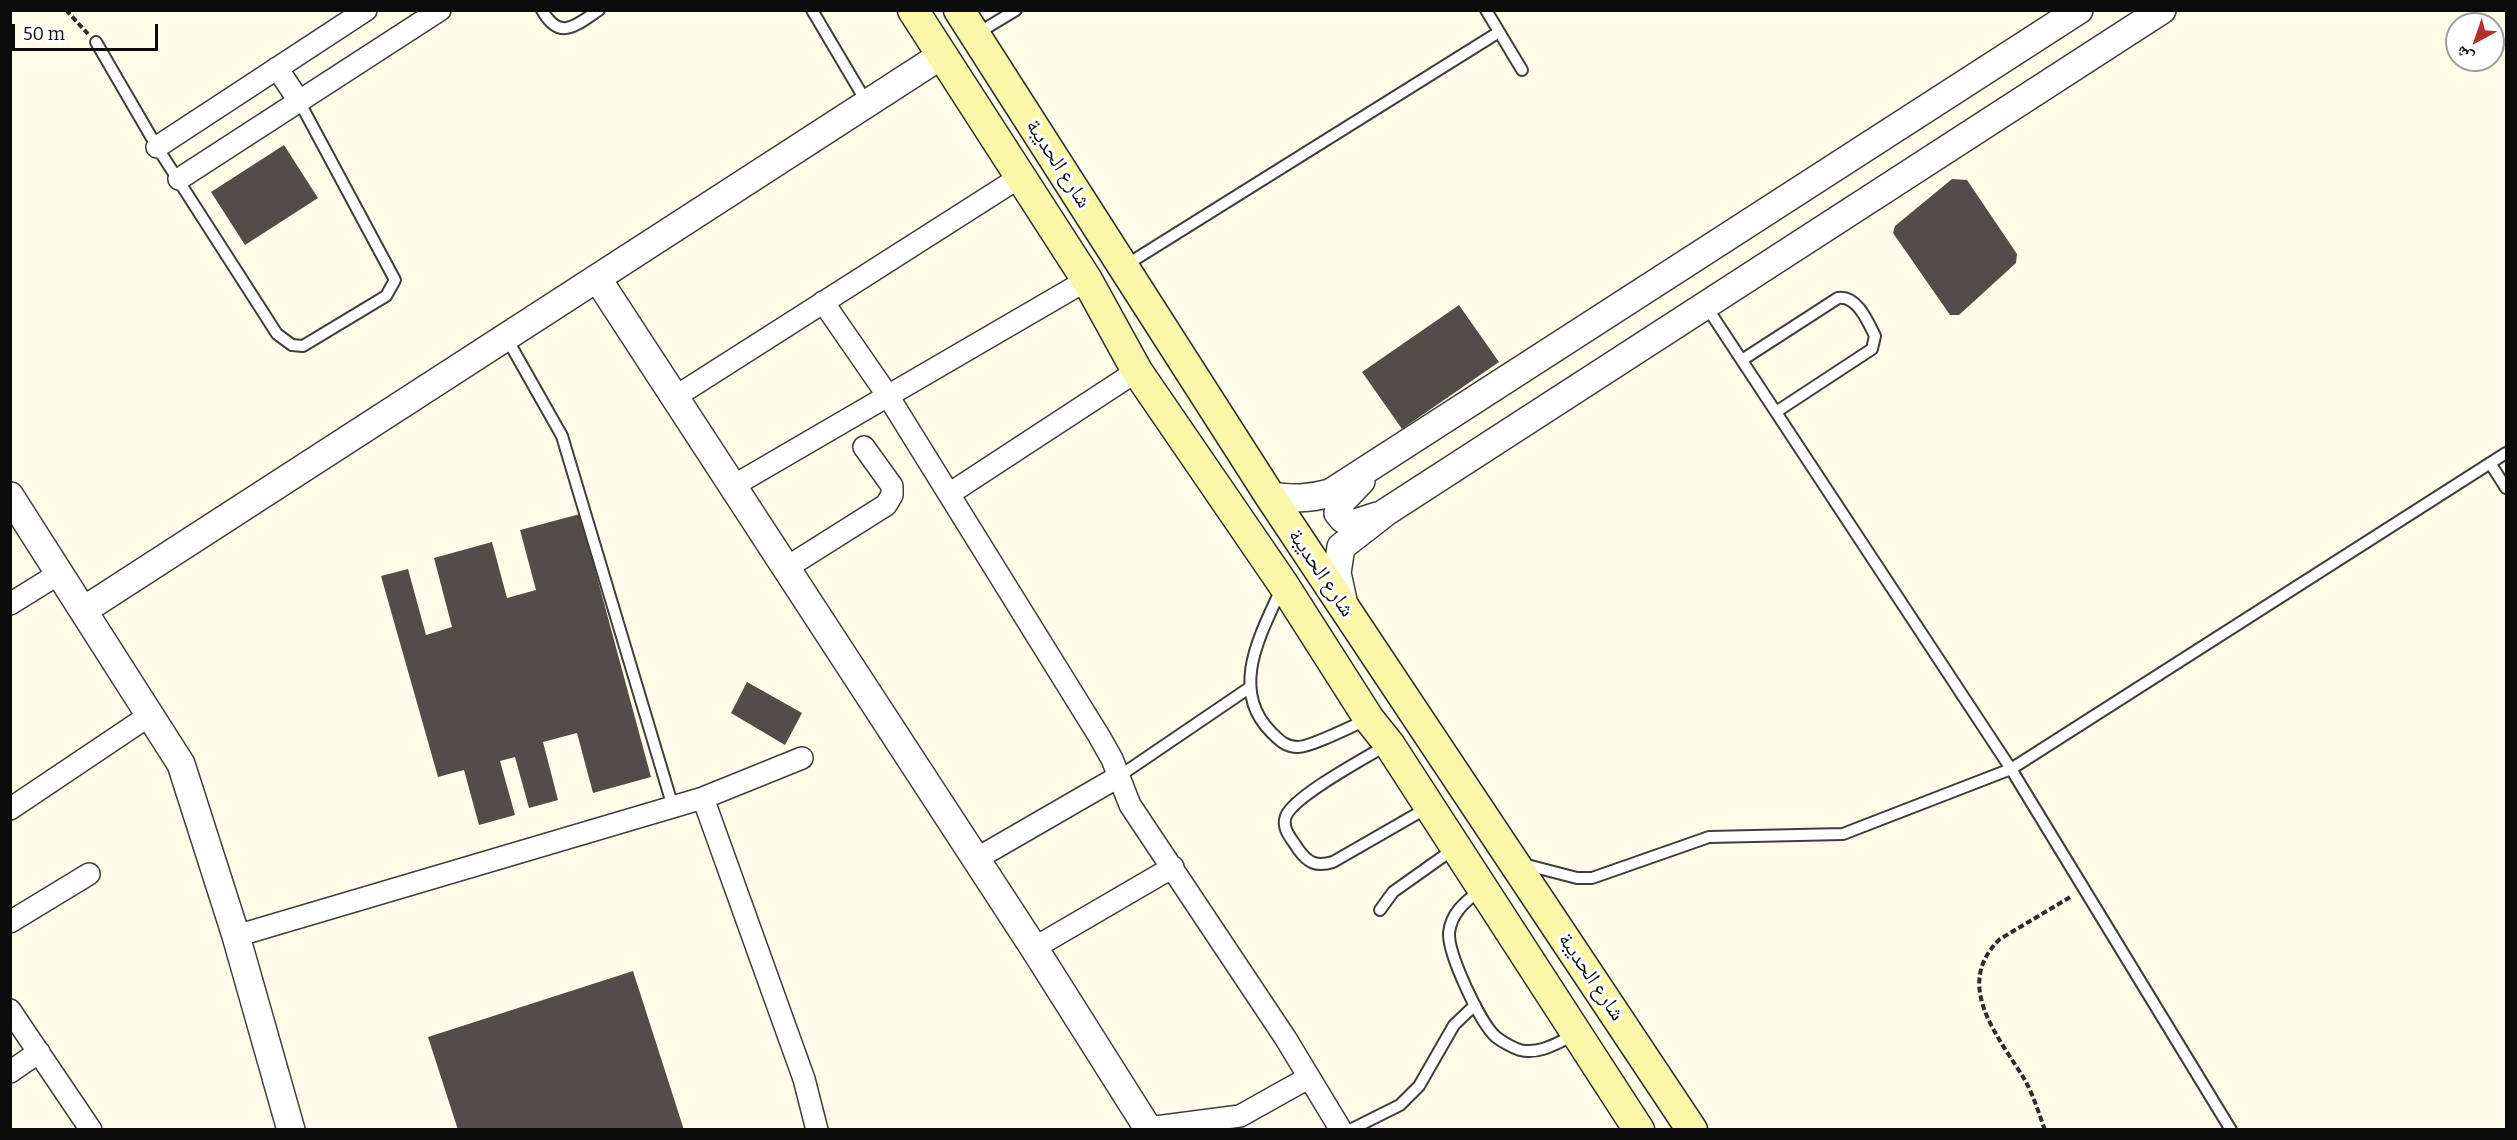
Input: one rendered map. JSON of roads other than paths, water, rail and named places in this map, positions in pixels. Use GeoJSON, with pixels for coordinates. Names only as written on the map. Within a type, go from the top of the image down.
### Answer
{"type":"FeatureCollection","features":[{"type":"Feature","properties":{"kind":"main road","name":"شارع الحديبة"},"geometry":{"type":"LineString","coordinates":[[913,10],[1087,280],[1137,371],[1283,584],[1369,719],[1389,744],[1639,1130]]}},
{"type":"Feature","properties":{"kind":"main road","name":"شارع الحديبة"},"geometry":{"type":"LineString","coordinates":[[967,23],[1270,496],[1692,1130]]}},
{"type":"Feature","properties":{"kind":"street"},"geometry":{"type":"LineString","coordinates":[[157,147],[366,10]]}},
{"type":"Feature","properties":{"kind":"street"},"geometry":{"type":"LineString","coordinates":[[179,179],[440,10]]}},
{"type":"Feature","properties":{"kind":"street"},"geometry":{"type":"LineString","coordinates":[[2033,40],[2048,10]]}},
{"type":"Feature","properties":{"kind":"street"},"geometry":{"type":"LineString","coordinates":[[1270,496],[1294,500],[1330,493],[2079,10]]}},
{"type":"Feature","properties":{"kind":"street"},"geometry":{"type":"LineString","coordinates":[[1344,607],[1337,573],[1341,548],[1386,512],[2162,10]]}},
{"type":"Feature","properties":{"kind":"street"},"geometry":{"type":"LineString","coordinates":[[84,610],[942,55]]}},
{"type":"Feature","properties":{"kind":"street"},"geometry":{"type":"LineString","coordinates":[[277,68],[299,101]]}},
{"type":"Feature","properties":{"kind":"street"},"geometry":{"type":"LineString","coordinates":[[675,397],[1020,177]]}},
{"type":"Feature","properties":{"kind":"street"},"geometry":{"type":"LineString","coordinates":[[597,278],[1034,948],[1148,1129],[1240,1116],[1308,1078]]}},
{"type":"Feature","properties":{"kind":"street"},"geometry":{"type":"LineString","coordinates":[[733,486],[1087,280]]}},
{"type":"Feature","properties":{"kind":"street"},"geometry":{"type":"LineString","coordinates":[[823,302],[888,396],[1099,736],[1112,759],[1130,805],[1286,1039],[1341,1130]]}},
{"type":"Feature","properties":{"kind":"street"},"geometry":{"type":"LineString","coordinates":[[949,494],[1137,371]]}},
{"type":"Feature","properties":{"kind":"street"},"geometry":{"type":"LineString","coordinates":[[786,568],[886,505],[892,495],[892,486],[864,447]]}},
{"type":"Feature","properties":{"kind":"street"},"geometry":{"type":"LineString","coordinates":[[1382,458],[1341,502],[1338,513],[1352,524],[1386,512]]}},
{"type":"Feature","properties":{"kind":"street"},"geometry":{"type":"LineString","coordinates":[[10,496],[181,764],[236,936],[291,1130]]}},
{"type":"Feature","properties":{"kind":"street"},"geometry":{"type":"LineString","coordinates":[[10,604],[60,573]]}},
{"type":"Feature","properties":{"kind":"street"},"geometry":{"type":"LineString","coordinates":[[10,809],[150,715]]}},
{"type":"Feature","properties":{"kind":"street"},"geometry":{"type":"LineString","coordinates":[[236,936],[703,798],[802,758]]}},
{"type":"Feature","properties":{"kind":"street"},"geometry":{"type":"LineString","coordinates":[[976,859],[1118,777]]}},
{"type":"Feature","properties":{"kind":"street"},"geometry":{"type":"LineString","coordinates":[[703,798],[804,1079],[817,1130]]}},
{"type":"Feature","properties":{"kind":"street"},"geometry":{"type":"LineString","coordinates":[[1034,948],[1173,867]]}},
{"type":"Feature","properties":{"kind":"street"},"geometry":{"type":"LineString","coordinates":[[10,922],[89,874]]}},
{"type":"Feature","properties":{"kind":"street"},"geometry":{"type":"LineString","coordinates":[[10,1010],[91,1130]]}},
{"type":"Feature","properties":{"kind":"street"},"geometry":{"type":"LineString","coordinates":[[10,1072],[39,1052]]}},
{"type":"Feature","properties":{"kind":"lane"},"geometry":{"type":"LineString","coordinates":[[542,10],[546,19],[558,28],[569,29],[599,10]]}},
{"type":"Feature","properties":{"kind":"lane"},"geometry":{"type":"LineString","coordinates":[[812,10],[867,103]]}},
{"type":"Feature","properties":{"kind":"lane"},"geometry":{"type":"LineString","coordinates":[[967,23],[1016,10]]}},
{"type":"Feature","properties":{"kind":"lane"},"geometry":{"type":"LineString","coordinates":[[1486,10],[1522,70]]}},
{"type":"Feature","properties":{"kind":"lane"},"geometry":{"type":"LineString","coordinates":[[1124,267],[1499,32]]}},
{"type":"Feature","properties":{"kind":"lane"},"geometry":{"type":"LineString","coordinates":[[96,42],[157,147],[277,334],[292,345],[303,346],[386,296],[396,280],[299,101]]}},
{"type":"Feature","properties":{"kind":"lane"},"geometry":{"type":"LineString","coordinates":[[1742,360],[1838,298],[1848,298],[1856,305],[1875,336],[1872,349],[1776,412]]}},
{"type":"Feature","properties":{"kind":"lane"},"geometry":{"type":"LineString","coordinates":[[1706,306],[2011,770],[2231,1130]]}},
{"type":"Feature","properties":{"kind":"lane"},"geometry":{"type":"LineString","coordinates":[[506,337],[562,436],[673,807]]}},
{"type":"Feature","properties":{"kind":"lane"},"geometry":{"type":"LineString","coordinates":[[1514,861],[1577,878],[1592,878],[1709,837],[1843,834],[2011,770],[2506,453]]}},
{"type":"Feature","properties":{"kind":"lane"},"geometry":{"type":"LineString","coordinates":[[2490,463],[2506,488]]}},
{"type":"Feature","properties":{"kind":"lane"},"geometry":{"type":"LineString","coordinates":[[1283,584],[1252,656],[1249,688],[1254,707],[1263,724],[1284,744],[1299,747],[1369,719]]}},
{"type":"Feature","properties":{"kind":"lane"},"geometry":{"type":"LineString","coordinates":[[1118,777],[1249,688]]}},
{"type":"Feature","properties":{"kind":"lane"},"geometry":{"type":"LineString","coordinates":[[1389,744],[1297,801],[1285,817],[1285,830],[1306,860],[1320,865],[1333,862],[1430,807]]}},
{"type":"Feature","properties":{"kind":"lane"},"geometry":{"type":"LineString","coordinates":[[1380,910],[1393,892],[1456,848]]}},
{"type":"Feature","properties":{"kind":"lane"},"geometry":{"type":"LineString","coordinates":[[1482,888],[1456,910],[1449,933],[1451,953],[1475,1005],[1495,1036],[1520,1050],[1540,1051],[1577,1034]]}},
{"type":"Feature","properties":{"kind":"lane"},"geometry":{"type":"LineString","coordinates":[[1350,1130],[1400,1105],[1419,1086],[1454,1025],[1475,1005]]}}]}
